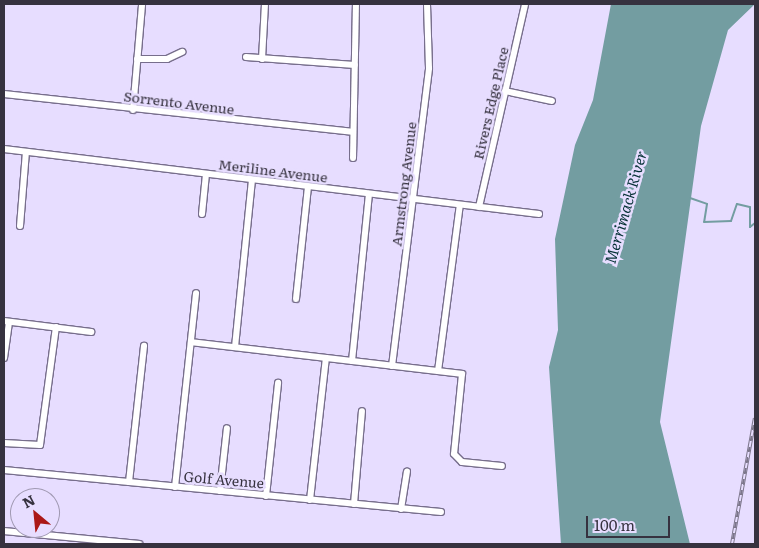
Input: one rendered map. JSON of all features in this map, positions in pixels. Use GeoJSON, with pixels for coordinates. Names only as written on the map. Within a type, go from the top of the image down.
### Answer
{"type":"FeatureCollection","features":[{"type":"Feature","properties":{"kind":"street"},"geometry":{"type":"LineString","coordinates":[[133,110],[142,4]]}},
{"type":"Feature","properties":{"kind":"street"},"geometry":{"type":"LineString","coordinates":[[262,59],[266,4]]}},
{"type":"Feature","properties":{"kind":"street"},"geometry":{"type":"LineString","coordinates":[[353,158],[352,132],[356,4]]}},
{"type":"Feature","properties":{"kind":"street","name":"Armstrong Avenue"},"geometry":{"type":"LineString","coordinates":[[392,366],[429,68],[427,4]]}},
{"type":"Feature","properties":{"kind":"street","name":"Rivers Edge Place"},"geometry":{"type":"LineString","coordinates":[[479,207],[525,4]]}},
{"type":"Feature","properties":{"kind":"street"},"geometry":{"type":"LineString","coordinates":[[137,59],[167,59],[182,52]]}},
{"type":"Feature","properties":{"kind":"street"},"geometry":{"type":"LineString","coordinates":[[246,58],[355,65]]}},
{"type":"Feature","properties":{"kind":"street"},"geometry":{"type":"LineString","coordinates":[[505,91],[552,101]]}},
{"type":"Feature","properties":{"kind":"street","name":"Sorrento Avenue"},"geometry":{"type":"LineString","coordinates":[[4,94],[133,110],[352,132]]}},
{"type":"Feature","properties":{"kind":"street","name":"Meriline Avenue"},"geometry":{"type":"LineString","coordinates":[[4,149],[539,214]]}},
{"type":"Feature","properties":{"kind":"street"},"geometry":{"type":"LineString","coordinates":[[20,226],[26,152]]}},
{"type":"Feature","properties":{"kind":"street"},"geometry":{"type":"LineString","coordinates":[[202,214],[206,174]]}},
{"type":"Feature","properties":{"kind":"street"},"geometry":{"type":"LineString","coordinates":[[235,347],[252,180]]}},
{"type":"Feature","properties":{"kind":"street"},"geometry":{"type":"LineString","coordinates":[[296,298],[308,187]]}},
{"type":"Feature","properties":{"kind":"street"},"geometry":{"type":"LineString","coordinates":[[352,361],[369,194]]}},
{"type":"Feature","properties":{"kind":"street"},"geometry":{"type":"LineString","coordinates":[[438,371],[460,205]]}},
{"type":"Feature","properties":{"kind":"street"},"geometry":{"type":"LineString","coordinates":[[175,487],[196,293]]}},
{"type":"Feature","properties":{"kind":"street"},"geometry":{"type":"LineString","coordinates":[[4,358],[6,322],[91,332]]}},
{"type":"Feature","properties":{"kind":"street"},"geometry":{"type":"LineString","coordinates":[[4,443],[40,444],[56,327]]}},
{"type":"Feature","properties":{"kind":"street"},"geometry":{"type":"LineString","coordinates":[[191,342],[462,374],[456,458],[502,466]]}},
{"type":"Feature","properties":{"kind":"street"},"geometry":{"type":"LineString","coordinates":[[129,482],[144,346]]}},
{"type":"Feature","properties":{"kind":"street"},"geometry":{"type":"LineString","coordinates":[[310,500],[326,358]]}},
{"type":"Feature","properties":{"kind":"street"},"geometry":{"type":"LineString","coordinates":[[266,496],[278,383]]}},
{"type":"Feature","properties":{"kind":"street"},"geometry":{"type":"LineString","coordinates":[[354,504],[362,411]]}},
{"type":"Feature","properties":{"kind":"street"},"geometry":{"type":"LineString","coordinates":[[220,491],[228,428]]}},
{"type":"Feature","properties":{"kind":"street","name":"Golf Avenue"},"geometry":{"type":"LineString","coordinates":[[4,470],[441,512]]}},
{"type":"Feature","properties":{"kind":"street"},"geometry":{"type":"LineString","coordinates":[[401,509],[407,471]]}},
{"type":"Feature","properties":{"kind":"street"},"geometry":{"type":"LineString","coordinates":[[4,531],[139,544]]}},
{"type":"Feature","properties":{"kind":"water","name":"Merrimack River"},"geometry":{"type":"Polygon","coordinates":[[[611,4],[755,4],[728,30],[701,126],[660,422],[690,544],[561,544],[549,367],[558,330],[555,239],[575,145],[593,100],[611,4]]]}},
{"type":"Feature","properties":{"kind":"waterway"},"geometry":{"type":"LineString","coordinates":[[690,198],[707,204],[704,222],[731,221],[737,204],[750,207],[750,227],[755,223]]}},
{"type":"Feature","properties":{"kind":"railway"},"geometry":{"type":"LineString","coordinates":[[732,544],[755,418]]}}]}
